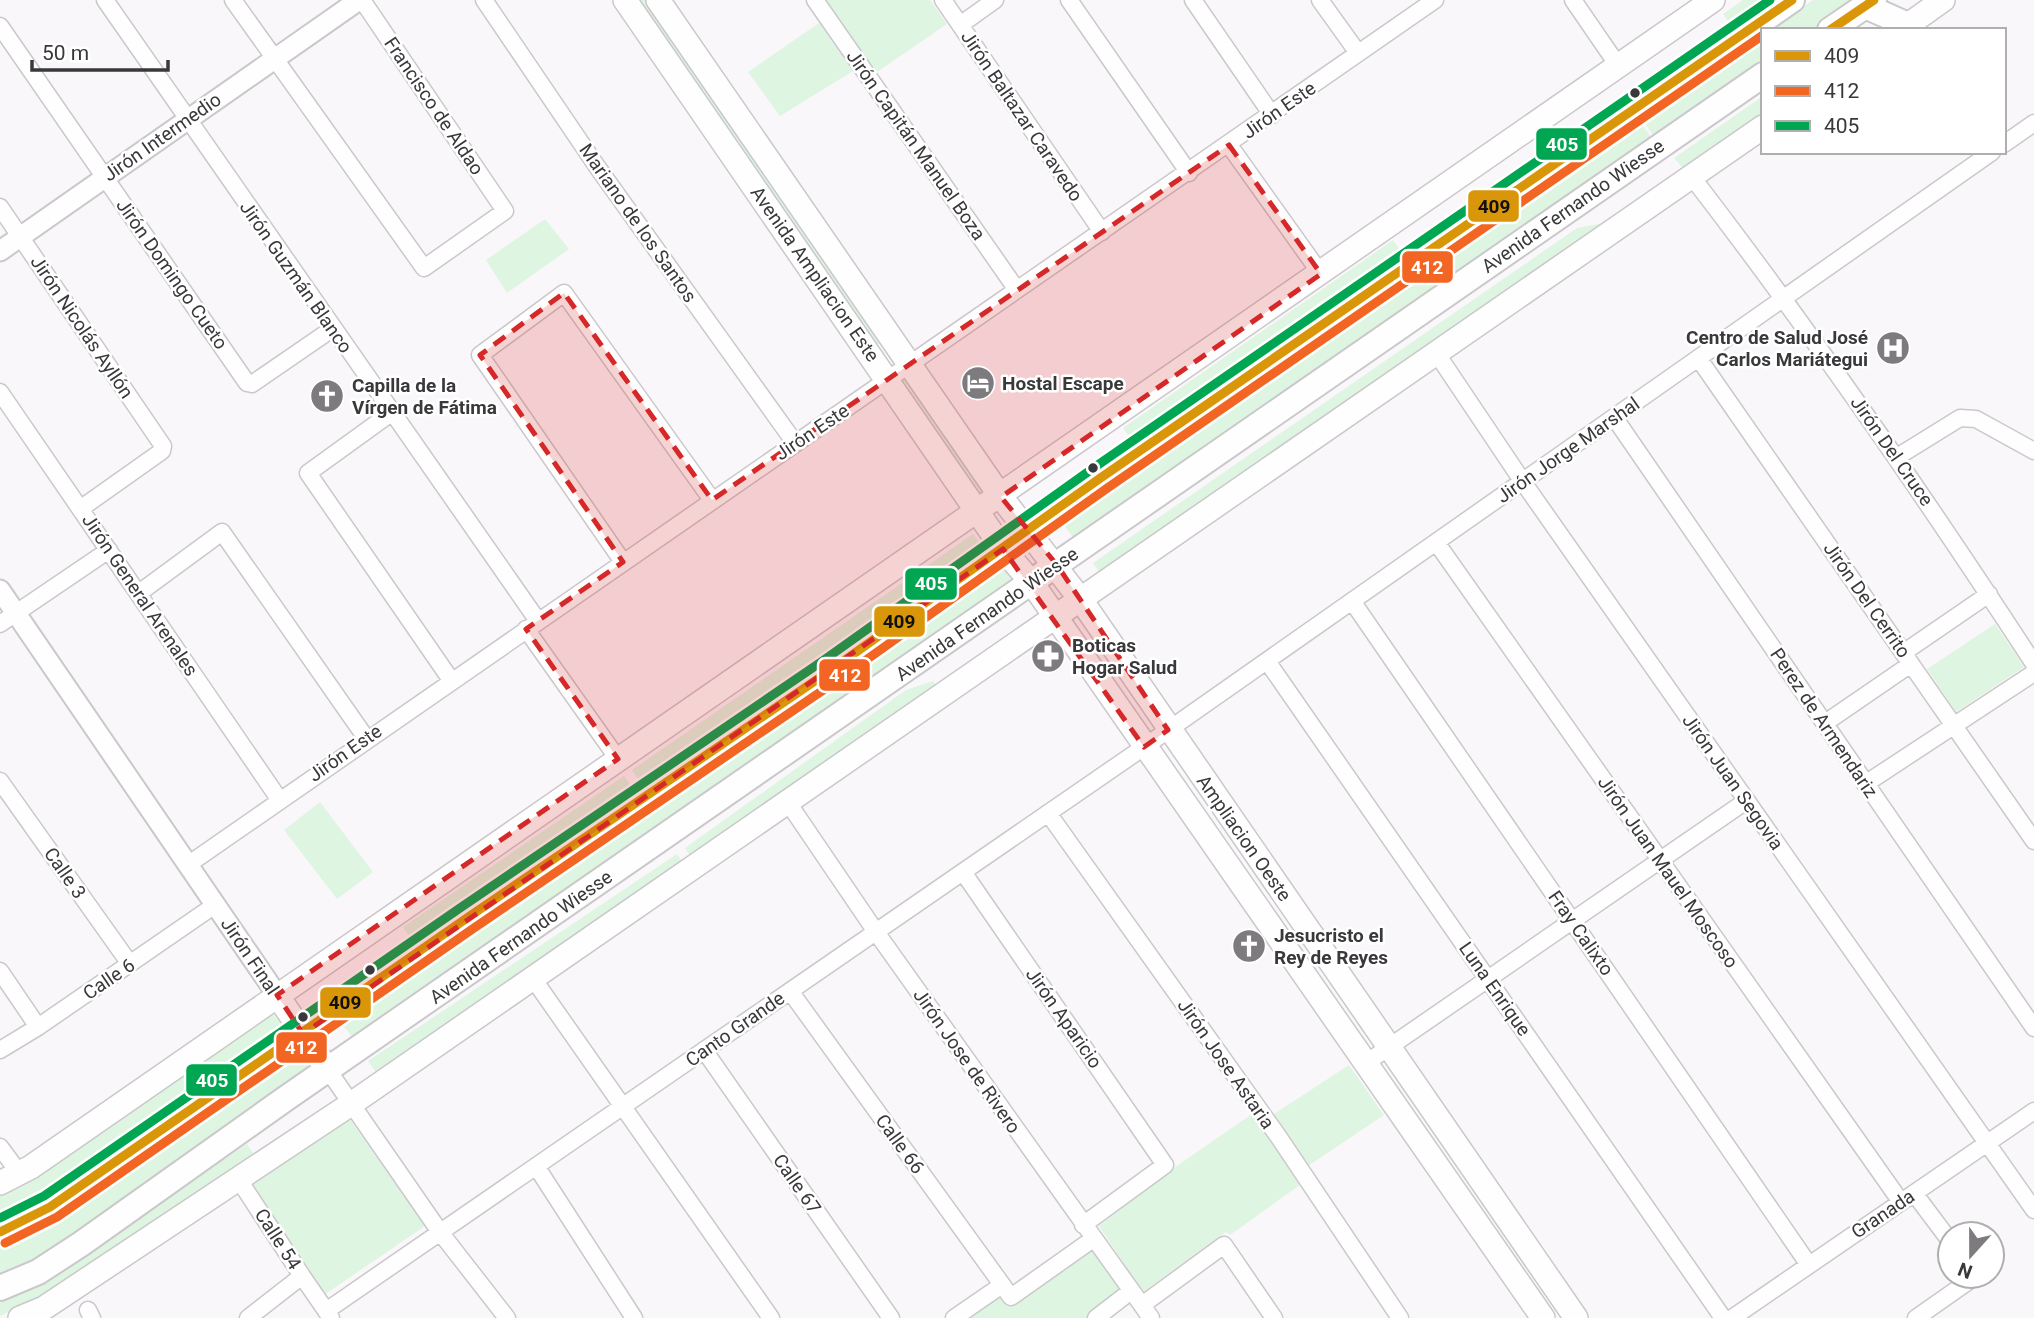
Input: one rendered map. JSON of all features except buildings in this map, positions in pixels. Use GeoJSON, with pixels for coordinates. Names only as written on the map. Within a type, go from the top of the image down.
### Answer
{"type":"FeatureCollection","features":[{"type":"Feature","properties":{"kind":"main road","name":"Avenida Ampliacion Este"},"geometry":{"type":"LineString","coordinates":[[625,0],[1003,549]]}},
{"type":"Feature","properties":{"kind":"main road","name":"Avenida Ampliacion Este"},"geometry":{"type":"LineString","coordinates":[[658,0],[909,365],[1028,532]]}},
{"type":"Feature","properties":{"kind":"main road"},"geometry":{"type":"LineString","coordinates":[[10,1179],[1001,497],[1713,0]]}},
{"type":"Feature","properties":{"kind":"main road"},"geometry":{"type":"LineString","coordinates":[[0,1233],[50,1207],[303,1034],[375,981],[646,799],[1100,479],[1792,0]]}},
{"type":"Feature","properties":{"kind":"main road"},"geometry":{"type":"LineString","coordinates":[[1833,28],[1870,3],[1904,27],[1943,0]]}},
{"type":"Feature","properties":{"kind":"main road","name":"Avenida Fernando Wiesse"},"geometry":{"type":"LineString","coordinates":[[0,1288],[38,1272],[81,1244],[1761,76]]}},
{"type":"Feature","properties":{"kind":"main road","name":"Avenida Fernando Wiesse"},"geometry":{"type":"LineString","coordinates":[[20,1318],[44,1308],[351,1104],[787,800],[1081,600],[1435,351],[1761,128]]}},
{"type":"Feature","properties":{"kind":"main road","name":"Ampliacion Oeste"},"geometry":{"type":"LineString","coordinates":[[1028,532],[1057,565],[1168,730],[1577,1318]]}},
{"type":"Feature","properties":{"kind":"main road","name":"Ampliacion Oeste"},"geometry":{"type":"LineString","coordinates":[[1003,549],[1032,583],[1543,1318]]}},
{"type":"Feature","properties":{"kind":"main road","name":"Jirón Final"},"geometry":{"type":"LineString","coordinates":[[276,995],[328,1070]]}},
{"type":"Feature","properties":{"kind":"street","name":"Jirón Guzmán Blanco"},"geometry":{"type":"LineString","coordinates":[[105,0],[391,413],[618,760]]}},
{"type":"Feature","properties":{"kind":"street"},"geometry":{"type":"LineString","coordinates":[[233,0],[274,59]]}},
{"type":"Feature","properties":{"kind":"street","name":"Jirón Intermedio"},"geometry":{"type":"LineString","coordinates":[[0,251],[361,0]]}},
{"type":"Feature","properties":{"kind":"street","name":"Francisco de Aldao"},"geometry":{"type":"LineString","coordinates":[[274,59],[424,268],[505,211],[361,0]]}},
{"type":"Feature","properties":{"kind":"street","name":"Mariano de los Santos"},"geometry":{"type":"LineString","coordinates":[[484,0],[598,168],[795,443]]}},
{"type":"Feature","properties":{"kind":"street","name":"Jirón Capitán Manuel Boza"},"geometry":{"type":"LineString","coordinates":[[815,0],[1017,290]]}},
{"type":"Feature","properties":{"kind":"street","name":"Jirón Baltazar Caravedo"},"geometry":{"type":"LineString","coordinates":[[943,0],[1102,232]]}},
{"type":"Feature","properties":{"kind":"street"},"geometry":{"type":"LineString","coordinates":[[960,25],[995,0]]}},
{"type":"Feature","properties":{"kind":"street"},"geometry":{"type":"LineString","coordinates":[[1069,0],[1189,173]]}},
{"type":"Feature","properties":{"kind":"street"},"geometry":{"type":"LineString","coordinates":[[1193,0],[1272,115]]}},
{"type":"Feature","properties":{"kind":"street"},"geometry":{"type":"LineString","coordinates":[[1321,0],[1358,53]]}},
{"type":"Feature","properties":{"kind":"street","name":"Jirón Este"},"geometry":{"type":"LineString","coordinates":[[189,864],[366,738],[1189,173],[1435,0]]}},
{"type":"Feature","properties":{"kind":"street"},"geometry":{"type":"LineString","coordinates":[[1573,0],[1619,67]]}},
{"type":"Feature","properties":{"kind":"street","name":"Jirón Domingo Cueto"},"geometry":{"type":"LineString","coordinates":[[0,26],[249,384],[332,329]]}},
{"type":"Feature","properties":{"kind":"street"},"geometry":{"type":"LineString","coordinates":[[2006,143],[2034,123]]}},
{"type":"Feature","properties":{"kind":"street"},"geometry":{"type":"LineString","coordinates":[[1229,145],[1321,274]]}},
{"type":"Feature","properties":{"kind":"street","name":"Jirón Jorge Marshal"},"geometry":{"type":"LineString","coordinates":[[1144,747],[1989,154]]}},
{"type":"Feature","properties":{"kind":"street","name":"Jirón Del Cruce"},"geometry":{"type":"LineString","coordinates":[[1692,177],[1785,298],[1897,457],[2034,664]]}},
{"type":"Feature","properties":{"kind":"street","name":"Jirón Nicolás Ayllón"},"geometry":{"type":"LineString","coordinates":[[0,207],[163,448],[80,509]]}},
{"type":"Feature","properties":{"kind":"street"},"geometry":{"type":"LineString","coordinates":[[623,562],[480,355],[564,293],[712,500]]}},
{"type":"Feature","properties":{"kind":"street","name":"Jirón Juan Segovia"},"geometry":{"type":"LineString","coordinates":[[1435,351],[1522,482],[2034,1210]]}},
{"type":"Feature","properties":{"kind":"street","name":"Jirón Del Cerrito"},"geometry":{"type":"LineString","coordinates":[[1699,359],[1956,725],[2034,841]]}},
{"type":"Feature","properties":{"kind":"street","name":"Jirón General Arenales"},"geometry":{"type":"LineString","coordinates":[[0,391],[279,799]]}},
{"type":"Feature","properties":{"kind":"street"},"geometry":{"type":"LineString","coordinates":[[391,413],[308,472],[451,680]]}},
{"type":"Feature","properties":{"kind":"street","name":"Perez de Armendariz"},"geometry":{"type":"LineString","coordinates":[[1614,417],[2034,1028]]}},
{"type":"Feature","properties":{"kind":"street"},"geometry":{"type":"LineString","coordinates":[[1897,457],[1960,418],[1976,419],[2034,451]]}},
{"type":"Feature","properties":{"kind":"street"},"geometry":{"type":"LineString","coordinates":[[139,593],[222,532],[366,738]]}},
{"type":"Feature","properties":{"kind":"street","name":"Jirón Juan Mauel Moscoso"},"geometry":{"type":"LineString","coordinates":[[1436,542],[1660,860],[1907,1198],[1936,1227]]}},
{"type":"Feature","properties":{"kind":"street"},"geometry":{"type":"LineString","coordinates":[[8,619],[109,550]]}},
{"type":"Feature","properties":{"kind":"street","name":"Jirón Final"},"geometry":{"type":"LineString","coordinates":[[0,590],[8,619],[189,864],[276,995]]}},
{"type":"Feature","properties":{"kind":"street"},"geometry":{"type":"LineString","coordinates":[[1825,723],[1989,594]]}},
{"type":"Feature","properties":{"kind":"street","name":"Fray Calixto"},"geometry":{"type":"LineString","coordinates":[[1352,601],[1809,1265]]}},
{"type":"Feature","properties":{"kind":"street","name":"Luna Enrique"},"geometry":{"type":"LineString","coordinates":[[1267,661],[1723,1318]]}},
{"type":"Feature","properties":{"kind":"street"},"geometry":{"type":"LineString","coordinates":[[1865,784],[2034,673]]}},
{"type":"Feature","properties":{"kind":"street","name":"Canto Grande"},"geometry":{"type":"LineString","coordinates":[[328,1315],[440,1232],[1144,747]]}},
{"type":"Feature","properties":{"kind":"street","name":"Calle 3"},"geometry":{"type":"LineString","coordinates":[[0,781],[130,964]]}},
{"type":"Feature","properties":{"kind":"street","name":"Jirón Jose de Rivero"},"geometry":{"type":"LineString","coordinates":[[787,800],[876,932],[1147,1311]]}},
{"type":"Feature","properties":{"kind":"street"},"geometry":{"type":"LineString","coordinates":[[1366,1063],[1746,801]]}},
{"type":"Feature","properties":{"kind":"street","name":"Jirón Jose Astaria"},"geometry":{"type":"LineString","coordinates":[[1048,813],[1278,1136],[1400,1318]]}},
{"type":"Feature","properties":{"kind":"street","name":"Jirón Aparicio"},"geometry":{"type":"LineString","coordinates":[[963,872],[1165,1165],[1083,1224]]}},
{"type":"Feature","properties":{"kind":"street","name":"Calle 6"},"geometry":{"type":"LineString","coordinates":[[0,1050],[38,1027],[215,905]]}},
{"type":"Feature","properties":{"kind":"street"},"geometry":{"type":"LineString","coordinates":[[0,971],[38,1027]]}},
{"type":"Feature","properties":{"kind":"street"},"geometry":{"type":"LineString","coordinates":[[533,977],[771,1318]]}},
{"type":"Feature","properties":{"kind":"street","name":"Calle 66"},"geometry":{"type":"LineString","coordinates":[[790,991],[1007,1291]]}},
{"type":"Feature","properties":{"kind":"street","name":"Calle 67"},"geometry":{"type":"LineString","coordinates":[[704,1050],[891,1318]]}},
{"type":"Feature","properties":{"kind":"street","name":"Jirón Final"},"geometry":{"type":"LineString","coordinates":[[328,1070],[440,1232],[507,1318]]}},
{"type":"Feature","properties":{"kind":"street","name":"Granada"},"geometry":{"type":"LineString","coordinates":[[1732,1318],[2034,1111]]}},
{"type":"Feature","properties":{"kind":"street"},"geometry":{"type":"LineString","coordinates":[[0,1147],[10,1179]]}},
{"type":"Feature","properties":{"kind":"street"},"geometry":{"type":"LineString","coordinates":[[536,1166],[634,1318]]}},
{"type":"Feature","properties":{"kind":"street","name":"Calle 54"},"geometry":{"type":"LineString","coordinates":[[239,1180],[302,1276],[248,1318]]}},
{"type":"Feature","properties":{"kind":"street"},"geometry":{"type":"LineString","coordinates":[[954,1318],[1007,1291],[1093,1239]]}},
{"type":"Feature","properties":{"kind":"street"},"geometry":{"type":"LineString","coordinates":[[1147,1311],[1224,1245],[1273,1318]]}},
{"type":"Feature","properties":{"kind":"street"},"geometry":{"type":"LineString","coordinates":[[302,1276],[328,1315]]}},
{"type":"Feature","properties":{"kind":"street"},"geometry":{"type":"LineString","coordinates":[[1919,1317],[1957,1290]]}},
{"type":"Feature","properties":{"kind":"street"},"geometry":{"type":"LineString","coordinates":[[1096,1318],[1131,1291]]}},
{"type":"Feature","properties":{"kind":"highlighted area"},"geometry":{"type":"Polygon","coordinates":[[[1229,145],[1321,274],[1001,497],[1057,565],[1168,730],[1144,747],[1003,549],[303,1034],[277,995],[618,759],[526,629],[623,562],[480,355],[564,293],[712,500],[1229,145]]]}},
{"type":"Feature","properties":{"kind":"green space"},"geometry":{"type":"Polygon","coordinates":[[[634,0],[650,0],[885,340],[874,347],[634,0]]]}},
{"type":"Feature","properties":{"kind":"green space"},"geometry":{"type":"Polygon","coordinates":[[[930,0],[947,24],[874,74],[824,2],[930,0]]]}},
{"type":"Feature","properties":{"kind":"green space"},"geometry":{"type":"Polygon","coordinates":[[[1743,0],[1779,0],[1735,31],[1723,14],[1743,0]]]}},
{"type":"Feature","properties":{"kind":"green space"},"geometry":{"type":"Polygon","coordinates":[[[1813,0],[1865,0],[1826,28],[1773,28],[1813,0]]]}},
{"type":"Feature","properties":{"kind":"green space"},"geometry":{"type":"Polygon","coordinates":[[[819,23],[853,71],[780,116],[748,72],[819,23]]]}},
{"type":"Feature","properties":{"kind":"green space"},"geometry":{"type":"Polygon","coordinates":[[[1761,36],[1761,73],[1659,144],[1642,119],[1761,36]]]}},
{"type":"Feature","properties":{"kind":"green space"},"geometry":{"type":"Polygon","coordinates":[[[1761,97],[1761,120],[1687,173],[1674,158],[1761,97]]]}},
{"type":"Feature","properties":{"kind":"green space"},"geometry":{"type":"Polygon","coordinates":[[[1640,121],[1657,146],[1081,548],[1063,524],[1640,121]]]}},
{"type":"Feature","properties":{"kind":"green space"},"geometry":{"type":"Polygon","coordinates":[[[545,219],[569,249],[507,293],[486,260],[545,219]]]}},
{"type":"Feature","properties":{"kind":"green space"},"geometry":{"type":"Polygon","coordinates":[[[1604,223],[1103,578],[1093,563],[1577,228],[1604,223]]]}},
{"type":"Feature","properties":{"kind":"green space"},"geometry":{"type":"Polygon","coordinates":[[[1393,240],[1406,258],[1151,435],[1130,438],[1123,428],[1393,240]]]}},
{"type":"Feature","properties":{"kind":"green space"},"geometry":{"type":"Polygon","coordinates":[[[909,374],[989,490],[977,498],[897,383],[909,374]]]}},
{"type":"Feature","properties":{"kind":"green space"},"geometry":{"type":"Polygon","coordinates":[[[973,534],[987,552],[645,789],[632,770],[973,534]]]}},
{"type":"Feature","properties":{"kind":"green space"},"geometry":{"type":"Polygon","coordinates":[[[1007,560],[1027,583],[355,1040],[339,1021],[1007,560]]]}},
{"type":"Feature","properties":{"kind":"green space"},"geometry":{"type":"Polygon","coordinates":[[[1995,624],[2024,667],[1956,712],[1927,669],[1995,624]]]}},
{"type":"Feature","properties":{"kind":"green space"},"geometry":{"type":"Polygon","coordinates":[[[933,681],[938,689],[694,862],[685,848],[906,690],[933,681]]]}},
{"type":"Feature","properties":{"kind":"green space"},"geometry":{"type":"Polygon","coordinates":[[[624,776],[637,795],[433,934],[410,938],[403,927],[624,776]]]}},
{"type":"Feature","properties":{"kind":"green space"},"geometry":{"type":"Polygon","coordinates":[[[320,802],[373,872],[337,899],[284,830],[320,802]]]}},
{"type":"Feature","properties":{"kind":"green space"},"geometry":{"type":"Polygon","coordinates":[[[677,854],[687,868],[378,1075],[368,1061],[677,854]]]}},
{"type":"Feature","properties":{"kind":"green space"},"geometry":{"type":"Polygon","coordinates":[[[272,1012],[285,1030],[45,1197],[0,1219],[0,1192],[272,1012]]]}},
{"type":"Feature","properties":{"kind":"green space"},"geometry":{"type":"Polygon","coordinates":[[[299,1049],[312,1073],[67,1243],[0,1278],[0,1243],[77,1199],[299,1049]]]}},
{"type":"Feature","properties":{"kind":"green space"},"geometry":{"type":"Polygon","coordinates":[[[1349,1065],[1384,1115],[1308,1166],[1274,1114],[1349,1065]]]}},
{"type":"Feature","properties":{"kind":"green space"},"geometry":{"type":"Polygon","coordinates":[[[1255,1112],[1304,1182],[1230,1235],[1226,1232],[1143,1292],[1099,1226],[1178,1165],[1255,1112]]]}},
{"type":"Feature","properties":{"kind":"green space"},"geometry":{"type":"Polygon","coordinates":[[[348,1117],[425,1226],[324,1295],[248,1185],[348,1117]]]}},
{"type":"Feature","properties":{"kind":"green space"},"geometry":{"type":"Polygon","coordinates":[[[247,1144],[256,1157],[57,1289],[0,1316],[0,1300],[48,1279],[247,1144]]]}},
{"type":"Feature","properties":{"kind":"green space"},"geometry":{"type":"Polygon","coordinates":[[[1094,1249],[1123,1292],[1088,1318],[965,1318],[1002,1293],[1094,1249]]]}},
{"type":"Feature","properties":{"kind":"transit line","name":"405"},"geometry":{"type":"LineString","coordinates":[[0,1218],[44,1196],[824,660],[1092,469],[1770,0]]}},
{"type":"Feature","properties":{"kind":"transit line","name":"409"},"geometry":{"type":"LineString","coordinates":[[0,1232],[50,1207],[831,670],[1099,479],[1792,0]]}},
{"type":"Feature","properties":{"kind":"transit line","name":"409"},"geometry":{"type":"LineString","coordinates":[[1833,28],[1874,0]]}},
{"type":"Feature","properties":{"kind":"transit line","name":"412"},"geometry":{"type":"LineString","coordinates":[[5,1243],[57,1217],[838,680],[1106,489],[1761,36]]}},
{"type":"Feature","properties":{"kind":"place","name":"Centro de Salud José Carlos Mariátegui"},"geometry":{"type":"Point","coordinates":[1893,348]}},
{"type":"Feature","properties":{"kind":"place","name":"Hostal Escape"},"geometry":{"type":"Point","coordinates":[978,383]}},
{"type":"Feature","properties":{"kind":"place","name":"Capilla de la Vírgen de Fátima"},"geometry":{"type":"Point","coordinates":[327,396]}},
{"type":"Feature","properties":{"kind":"place","name":"Boticas Hogar Salud"},"geometry":{"type":"Point","coordinates":[1048,656]}},
{"type":"Feature","properties":{"kind":"place","name":"Jesucristo el Rey de Reyes"},"geometry":{"type":"Point","coordinates":[1249,946]}}]}
